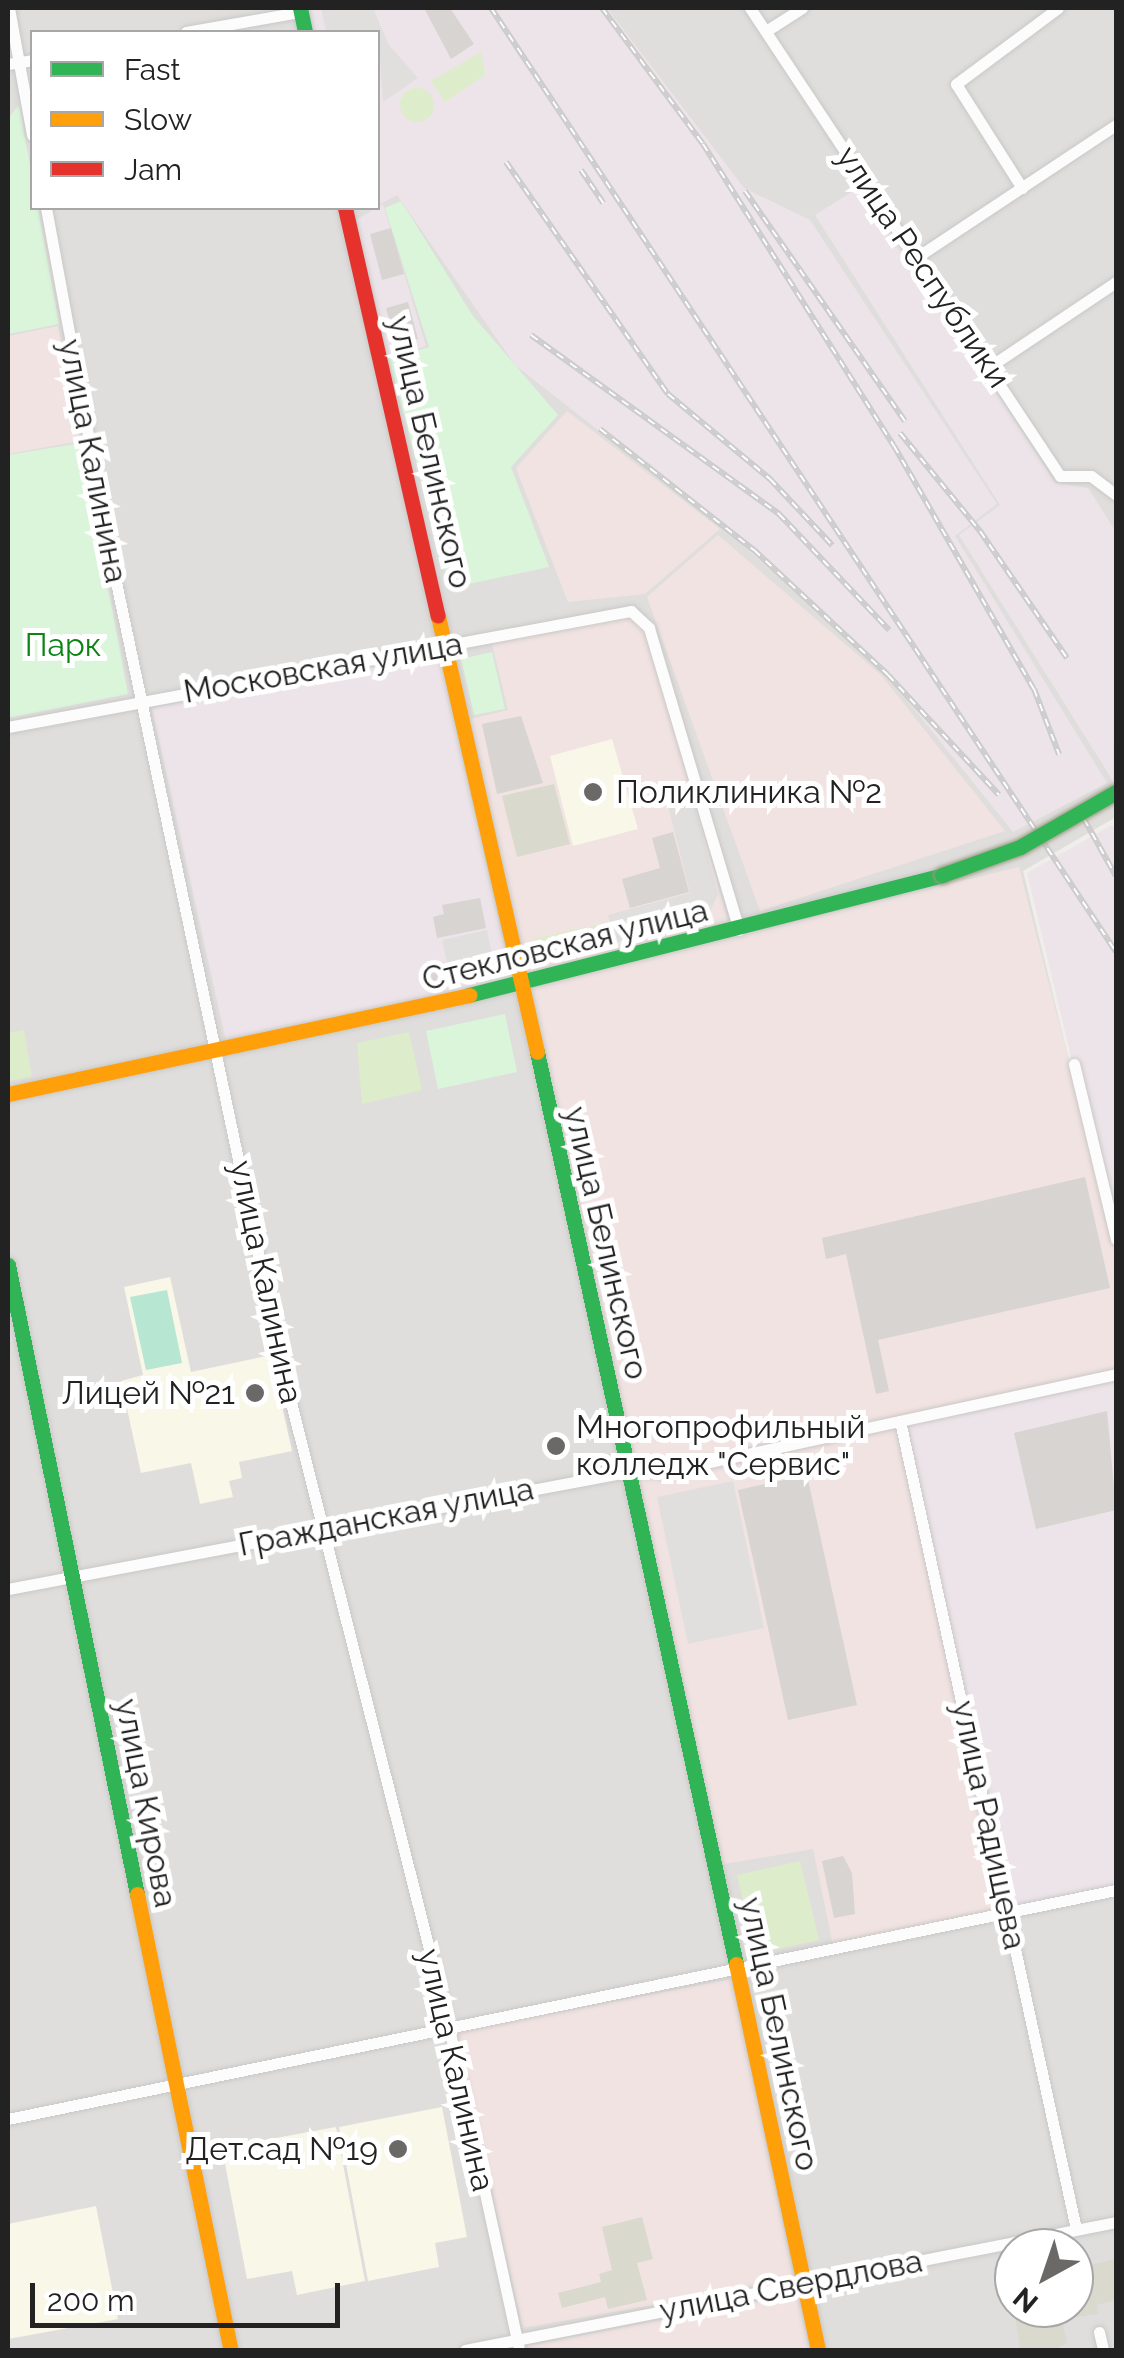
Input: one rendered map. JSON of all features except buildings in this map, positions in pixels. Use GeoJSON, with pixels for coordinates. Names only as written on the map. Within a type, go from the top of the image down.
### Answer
{"type":"FeatureCollection","features":[{"type":"Feature","properties":{"kind":"street"},"geometry":{"type":"LineString","coordinates":[[9,8],[30,123]]}},
{"type":"Feature","properties":{"kind":"street","name":"улица Республики"},"geometry":{"type":"LineString","coordinates":[[750,8],[1060,476],[1091,476],[1116,495]]}},
{"type":"Feature","properties":{"kind":"street"},"geometry":{"type":"LineString","coordinates":[[766,31],[802,8]]}},
{"type":"Feature","properties":{"kind":"street"},"geometry":{"type":"LineString","coordinates":[[1022,188],[956,84],[1058,8]]}},
{"type":"Feature","properties":{"kind":"street"},"geometry":{"type":"LineString","coordinates":[[196,30],[300,10]]}},
{"type":"Feature","properties":{"kind":"street"},"geometry":{"type":"LineString","coordinates":[[917,257],[1116,125]]}},
{"type":"Feature","properties":{"kind":"street","name":"улица Калинина"},"geometry":{"type":"LineString","coordinates":[[46,210],[140,700],[322,1530],[449,2028],[518,2345]]}},
{"type":"Feature","properties":{"kind":"street","name":"улица Белинского"},"geometry":{"type":"LineString","coordinates":[[345,210],[632,1471],[818,2350]]}},
{"type":"Feature","properties":{"kind":"street"},"geometry":{"type":"LineString","coordinates":[[989,366],[1116,282]]}},
{"type":"Feature","properties":{"kind":"street","name":"Московская улица"},"geometry":{"type":"LineString","coordinates":[[8,727],[140,700],[639,614],[703,791],[739,930]]}},
{"type":"Feature","properties":{"kind":"street","name":"Стекловская улица"},"geometry":{"type":"LineString","coordinates":[[8,1094],[220,1052],[520,985],[942,876],[1020,848],[1116,792]]}},
{"type":"Feature","properties":{"kind":"street"},"geometry":{"type":"LineString","coordinates":[[1074,1064],[1116,1239]]}},
{"type":"Feature","properties":{"kind":"street","name":"улица Кирова"},"geometry":{"type":"LineString","coordinates":[[8,1265],[70,1576],[180,2084],[231,2350]]}},
{"type":"Feature","properties":{"kind":"street","name":"Гражданская улица"},"geometry":{"type":"LineString","coordinates":[[8,1589],[632,1471],[664,1472],[1116,1374]]}},
{"type":"Feature","properties":{"kind":"street","name":"улица Радищева"},"geometry":{"type":"LineString","coordinates":[[900,1421],[1076,2228]]}},
{"type":"Feature","properties":{"kind":"street"},"geometry":{"type":"LineString","coordinates":[[8,2119],[1116,1890]]}},
{"type":"Feature","properties":{"kind":"street","name":"улица Свердлова"},"geometry":{"type":"LineString","coordinates":[[1082,2228],[1116,2222]]}},
{"type":"Feature","properties":{"kind":"street","name":"улица Свердлова"},"geometry":{"type":"LineString","coordinates":[[464,2350],[518,2345],[994,2246]]}},
{"type":"Feature","properties":{"kind":"street"},"geometry":{"type":"LineString","coordinates":[[1098,2332],[1103,2350]]}},
{"type":"Feature","properties":{"kind":"shaded area"},"geometry":{"type":"Polygon","coordinates":[[[8,8],[1116,8],[1116,817],[1023,871],[1116,1255],[1116,2350],[8,2350],[8,8]]]}},
{"type":"Feature","properties":{"kind":"shaded area"},"geometry":{"type":"Polygon","coordinates":[[[304,8],[607,8],[744,188],[810,220],[997,504],[955,536],[1107,783],[1013,832],[883,670],[727,531],[515,365],[397,195],[380,204],[380,30],[310,30],[304,8]]]}},
{"type":"Feature","properties":{"kind":"shaded area"},"geometry":{"type":"Polygon","coordinates":[[[321,8],[373,8],[389,45],[418,78],[383,102],[380,30],[326,30],[321,8]]]}},
{"type":"Feature","properties":{"kind":"shaded area"},"geometry":{"type":"Polygon","coordinates":[[[863,185],[1055,483],[1088,488],[1116,532],[1113,781],[959,535],[1000,505],[815,215],[863,185]]]}},
{"type":"Feature","properties":{"kind":"shaded area"},"geometry":{"type":"Polygon","coordinates":[[[383,204],[426,346],[388,358],[356,220],[380,210],[383,204]]]}},
{"type":"Feature","properties":{"kind":"shaded area"},"geometry":{"type":"Polygon","coordinates":[[[58,326],[80,441],[8,454],[8,336],[58,326]]]}},
{"type":"Feature","properties":{"kind":"shaded area"},"geometry":{"type":"Polygon","coordinates":[[[567,411],[720,529],[645,594],[568,602],[516,468],[567,411]]]}},
{"type":"Feature","properties":{"kind":"shaded area"},"geometry":{"type":"Polygon","coordinates":[[[718,535],[881,675],[1005,831],[760,911],[647,597],[718,535]]]}},
{"type":"Feature","properties":{"kind":"shaded area"},"geometry":{"type":"Polygon","coordinates":[[[626,614],[645,627],[730,928],[522,979],[466,720],[508,710],[491,640],[626,614]]]}},
{"type":"Feature","properties":{"kind":"shaded area"},"geometry":{"type":"Polygon","coordinates":[[[425,657],[441,658],[512,981],[227,1046],[152,708],[425,657]]]}},
{"type":"Feature","properties":{"kind":"shaded area","name":"Поликлиника №2"},"geometry":{"type":"Polygon","coordinates":[[[612,739],[638,829],[573,846],[550,756],[612,739]]]}},
{"type":"Feature","properties":{"kind":"shaded area"},"geometry":{"type":"Polygon","coordinates":[[[554,784],[570,844],[517,857],[502,796],[554,784]]]}},
{"type":"Feature","properties":{"kind":"shaded area"},"geometry":{"type":"Polygon","coordinates":[[[693,798],[718,895],[708,916],[615,943],[608,915],[690,893],[668,806],[693,798]]]}},
{"type":"Feature","properties":{"kind":"shaded area"},"geometry":{"type":"Polygon","coordinates":[[[1116,826],[1116,1244],[1027,873],[1116,826]]]}},
{"type":"Feature","properties":{"kind":"shaded area"},"geometry":{"type":"Polygon","coordinates":[[[1019,867],[1116,1245],[1116,1885],[833,1945],[813,1849],[719,1865],[525,987],[1019,867]]]}},
{"type":"Feature","properties":{"kind":"shaded area"},"geometry":{"type":"Polygon","coordinates":[[[487,930],[496,973],[451,982],[442,940],[487,930]]]}},
{"type":"Feature","properties":{"kind":"shaded area"},"geometry":{"type":"Polygon","coordinates":[[[170,1277],[191,1372],[271,1355],[292,1451],[239,1462],[242,1478],[229,1481],[233,1497],[200,1504],[191,1463],[141,1473],[121,1381],[143,1375],[124,1287],[170,1277]]]}},
{"type":"Feature","properties":{"kind":"shaded area"},"geometry":{"type":"Polygon","coordinates":[[[1116,1374],[1116,1890],[1011,1912],[900,1423],[1116,1374]]]}},
{"type":"Feature","properties":{"kind":"shaded area"},"geometry":{"type":"Polygon","coordinates":[[[733,1481],[764,1628],[688,1644],[657,1497],[733,1481]]]}},
{"type":"Feature","properties":{"kind":"shaded area"},"geometry":{"type":"Polygon","coordinates":[[[732,1979],[794,2280],[523,2328],[456,2032],[732,1979]]]}},
{"type":"Feature","properties":{"kind":"shaded area"},"geometry":{"type":"Polygon","coordinates":[[[442,2107],[467,2237],[435,2243],[439,2267],[368,2281],[339,2127],[442,2107]]]}},
{"type":"Feature","properties":{"kind":"shaded area"},"geometry":{"type":"Polygon","coordinates":[[[336,2127],[365,2281],[297,2295],[292,2271],[247,2279],[222,2148],[336,2127]]]}},
{"type":"Feature","properties":{"kind":"shaded area"},"geometry":{"type":"Polygon","coordinates":[[[96,2206],[118,2319],[8,2339],[8,2224],[96,2206]]]}},
{"type":"Feature","properties":{"kind":"shaded area"},"geometry":{"type":"Polygon","coordinates":[[[642,2217],[653,2259],[637,2263],[647,2300],[608,2309],[605,2297],[562,2308],[558,2293],[601,2282],[599,2274],[612,2270],[602,2227],[642,2217]]]}},
{"type":"Feature","properties":{"kind":"shaded area"},"geometry":{"type":"Polygon","coordinates":[[[1116,2259],[1116,2300],[1097,2305],[1098,2314],[1094,2315],[1094,2264],[1116,2259]]]}},
{"type":"Feature","properties":{"kind":"shaded area"},"geometry":{"type":"Polygon","coordinates":[[[797,2294],[810,2350],[522,2347],[797,2294]]]}},
{"type":"Feature","properties":{"kind":"shaded area"},"geometry":{"type":"Polygon","coordinates":[[[1017,2328],[1064,2328],[1067,2343],[1055,2350],[1020,2350],[1017,2328]]]}},
{"type":"Feature","properties":{"kind":"green space"},"geometry":{"type":"Polygon","coordinates":[[[481,52],[485,75],[445,102],[431,81],[481,52]]]}},
{"type":"Feature","properties":{"kind":"green space"},"geometry":{"type":"Polygon","coordinates":[[[417,88],[429,93],[434,105],[429,117],[417,122],[405,117],[400,105],[405,93],[417,88]]]}},
{"type":"Feature","properties":{"kind":"green space"},"geometry":{"type":"Polygon","coordinates":[[[19,105],[30,165],[30,210],[38,210],[59,324],[8,334],[8,119],[19,105]]]}},
{"type":"Feature","properties":{"kind":"green space"},"geometry":{"type":"Polygon","coordinates":[[[401,201],[473,316],[558,415],[511,467],[549,567],[450,588],[389,359],[429,347],[385,208],[401,201]]]}},
{"type":"Feature","properties":{"kind":"green space","name":"Парк"},"geometry":{"type":"Polygon","coordinates":[[[81,443],[128,694],[8,718],[8,455],[81,443]]]}},
{"type":"Feature","properties":{"kind":"green space"},"geometry":{"type":"Polygon","coordinates":[[[492,652],[505,709],[474,715],[461,659],[492,652]]]}},
{"type":"Feature","properties":{"kind":"green space"},"geometry":{"type":"Polygon","coordinates":[[[610,922],[615,943],[549,956],[533,939],[610,922]]]}},
{"type":"Feature","properties":{"kind":"green space"},"geometry":{"type":"Polygon","coordinates":[[[505,1014],[517,1072],[438,1089],[426,1031],[505,1014]]]}},
{"type":"Feature","properties":{"kind":"green space"},"geometry":{"type":"Polygon","coordinates":[[[24,1030],[32,1077],[8,1081],[8,1033],[24,1030]]]}},
{"type":"Feature","properties":{"kind":"green space"},"geometry":{"type":"Polygon","coordinates":[[[409,1032],[422,1090],[362,1104],[357,1043],[409,1032]]]}},
{"type":"Feature","properties":{"kind":"green space"},"geometry":{"type":"Polygon","coordinates":[[[167,1290],[182,1363],[146,1370],[130,1297],[167,1290]]]}},
{"type":"Feature","properties":{"kind":"green space"},"geometry":{"type":"Polygon","coordinates":[[[800,1861],[819,1940],[755,1954],[737,1875],[800,1861]]]}},
{"type":"Feature","properties":{"kind":"railway"},"geometry":{"type":"LineString","coordinates":[[491,8],[1116,952]]}},
{"type":"Feature","properties":{"kind":"railway"},"geometry":{"type":"LineString","coordinates":[[602,8],[703,144],[894,446],[1034,689],[1059,754]]}},
{"type":"Feature","properties":{"kind":"railway"},"geometry":{"type":"LineString","coordinates":[[506,162],[668,394],[770,479],[832,545]]}},
{"type":"Feature","properties":{"kind":"railway"},"geometry":{"type":"LineString","coordinates":[[581,170],[603,203]]}},
{"type":"Feature","properties":{"kind":"railway"},"geometry":{"type":"LineString","coordinates":[[745,191],[905,421]]}},
{"type":"Feature","properties":{"kind":"railway"},"geometry":{"type":"LineString","coordinates":[[531,335],[779,514],[889,630]]}},
{"type":"Feature","properties":{"kind":"railway"},"geometry":{"type":"LineString","coordinates":[[600,429],[754,550],[888,675],[999,795]]}},
{"type":"Feature","properties":{"kind":"railway"},"geometry":{"type":"LineString","coordinates":[[900,433],[980,531],[1067,658]]}},
{"type":"Feature","properties":{"kind":"railway"},"geometry":{"type":"LineString","coordinates":[[1084,819],[1116,876]]}},
{"type":"Feature","properties":{"kind":"traffic: fast"},"geometry":{"type":"LineString","coordinates":[[300,8],[305,30]]}},
{"type":"Feature","properties":{"kind":"traffic: fast"},"geometry":{"type":"LineString","coordinates":[[942,875],[1020,847],[1116,792]]}},
{"type":"Feature","properties":{"kind":"traffic: fast"},"geometry":{"type":"LineString","coordinates":[[469,995],[942,875]]}},
{"type":"Feature","properties":{"kind":"traffic: fast"},"geometry":{"type":"LineString","coordinates":[[537,1052],[736,1964]]}},
{"type":"Feature","properties":{"kind":"traffic: fast"},"geometry":{"type":"LineString","coordinates":[[8,1265],[137,1894]]}},
{"type":"Feature","properties":{"kind":"traffic: slow"},"geometry":{"type":"LineString","coordinates":[[438,616],[537,1052]]}},
{"type":"Feature","properties":{"kind":"traffic: slow"},"geometry":{"type":"LineString","coordinates":[[8,1094],[469,995]]}},
{"type":"Feature","properties":{"kind":"traffic: slow"},"geometry":{"type":"LineString","coordinates":[[137,1894],[231,2350]]}},
{"type":"Feature","properties":{"kind":"traffic: slow"},"geometry":{"type":"LineString","coordinates":[[736,1964],[818,2350]]}},
{"type":"Feature","properties":{"kind":"traffic: jam"},"geometry":{"type":"LineString","coordinates":[[345,210],[438,616]]}},
{"type":"Feature","properties":{"kind":"place","name":"Поликлиника №2"},"geometry":{"type":"Point","coordinates":[593,792]}},
{"type":"Feature","properties":{"kind":"place","name":"Лицей №21"},"geometry":{"type":"Point","coordinates":[255,1393]}},
{"type":"Feature","properties":{"kind":"place","name":"Многопрофильный колледж \"Сервис\""},"geometry":{"type":"Point","coordinates":[556,1446]}},
{"type":"Feature","properties":{"kind":"place","name":"Дет.сад №19"},"geometry":{"type":"Point","coordinates":[398,2149]}}]}
